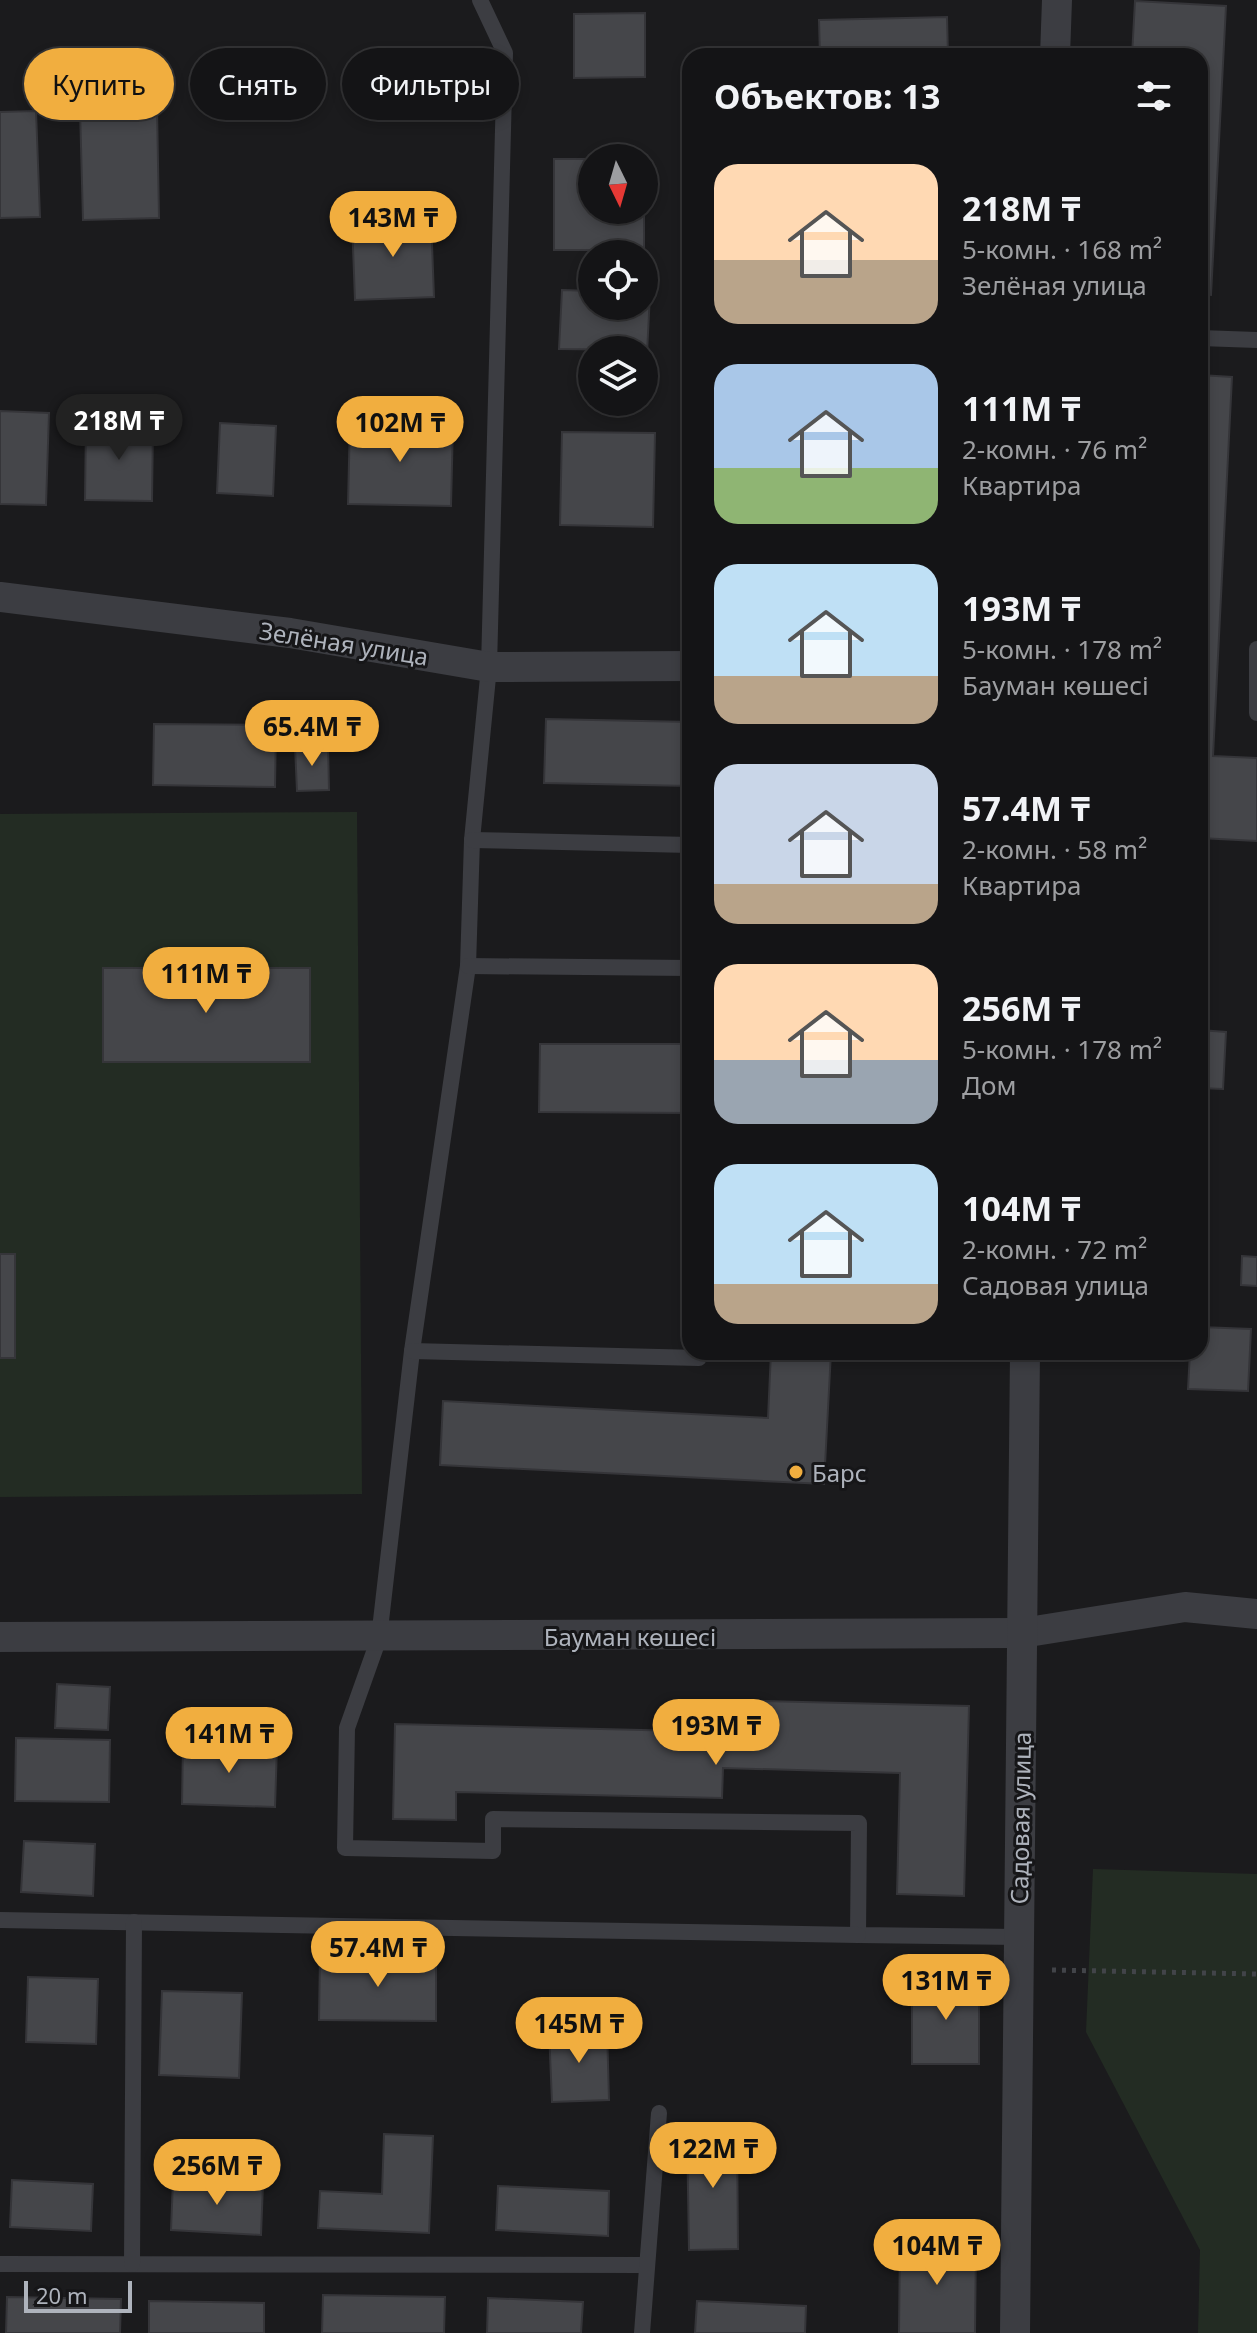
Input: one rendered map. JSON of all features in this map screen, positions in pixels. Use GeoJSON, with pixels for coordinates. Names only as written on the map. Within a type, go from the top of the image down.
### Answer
{"type":"FeatureCollection","features":[{"type":"Feature","properties":{"kind":"street"},"geometry":{"type":"LineString","coordinates":[[1055,48],[1057,0]]}},
{"type":"Feature","properties":{"kind":"street","name":"Зелёная улица"},"geometry":{"type":"LineString","coordinates":[[0,597],[290,633],[489,667],[682,666]]}},
{"type":"Feature","properties":{"kind":"street","name":"Садовая улица"},"geometry":{"type":"LineString","coordinates":[[1015,2333],[1025,1360]]}},
{"type":"Feature","properties":{"kind":"street","name":"Бауман көшесі"},"geometry":{"type":"LineString","coordinates":[[0,1637],[379,1638],[1022,1633],[1185,1607],[1257,1614]]}},
{"type":"Feature","properties":{"kind":"lane"},"geometry":{"type":"LineString","coordinates":[[480,0],[505,53],[489,667],[472,840],[468,966],[412,1351],[379,1638],[347,1728],[345,1848],[493,1851],[493,1819],[859,1823],[858,1935]]}},
{"type":"Feature","properties":{"kind":"lane"},"geometry":{"type":"LineString","coordinates":[[1208,338],[1257,340]]}},
{"type":"Feature","properties":{"kind":"lane"},"geometry":{"type":"LineString","coordinates":[[1257,649],[1257,713]]}},
{"type":"Feature","properties":{"kind":"lane"},"geometry":{"type":"LineString","coordinates":[[472,840],[682,845]]}},
{"type":"Feature","properties":{"kind":"lane"},"geometry":{"type":"LineString","coordinates":[[468,966],[682,968]]}},
{"type":"Feature","properties":{"kind":"lane"},"geometry":{"type":"LineString","coordinates":[[412,1351],[682,1358]]}},
{"type":"Feature","properties":{"kind":"lane"},"geometry":{"type":"LineString","coordinates":[[0,1920],[1019,1937]]}},
{"type":"Feature","properties":{"kind":"lane"},"geometry":{"type":"LineString","coordinates":[[132,2264],[134,1922]]}},
{"type":"Feature","properties":{"kind":"lane"},"geometry":{"type":"LineString","coordinates":[[642,2333],[659,2113]]}},
{"type":"Feature","properties":{"kind":"lane"},"geometry":{"type":"LineString","coordinates":[[0,2264],[647,2265]]}},
{"type":"Feature","properties":{"kind":"path"},"geometry":{"type":"LineString","coordinates":[[1019,1970],[1257,1974]]}},
{"type":"Feature","properties":{"kind":"shaded area"},"geometry":{"type":"Polygon","coordinates":[[[357,812],[362,1494],[0,1497],[0,814],[357,812]]]}},
{"type":"Feature","properties":{"kind":"shaded area"},"geometry":{"type":"Polygon","coordinates":[[[1093,1869],[1257,1874],[1257,2333],[1198,2333],[1200,2250],[1086,2032],[1093,1869]]]}},
{"type":"Feature","properties":{"kind":"building"},"geometry":{"type":"Polygon","coordinates":[[[1135,1],[1226,6],[1211,295],[1208,295],[1208,48],[1132,48],[1135,1]]]}},
{"type":"Feature","properties":{"kind":"building"},"geometry":{"type":"Polygon","coordinates":[[[645,13],[645,77],[574,78],[574,14],[645,13]]]}},
{"type":"Feature","properties":{"kind":"building"},"geometry":{"type":"Polygon","coordinates":[[[947,17],[948,48],[820,48],[819,20],[947,17]]]}},
{"type":"Feature","properties":{"kind":"building"},"geometry":{"type":"Polygon","coordinates":[[[24,111],[24,120],[36,120],[40,217],[0,218],[0,112],[24,111]]]}},
{"type":"Feature","properties":{"kind":"building"},"geometry":{"type":"Polygon","coordinates":[[[80,120],[157,120],[159,218],[83,220],[80,120]]]}},
{"type":"Feature","properties":{"kind":"building"},"geometry":{"type":"Polygon","coordinates":[[[554,159],[578,159],[578,224],[644,224],[644,240],[578,240],[578,250],[554,250],[554,159]]]}},
{"type":"Feature","properties":{"kind":"building"},"geometry":{"type":"Polygon","coordinates":[[[431,218],[434,297],[355,300],[352,221],[431,218]]]}},
{"type":"Feature","properties":{"kind":"building"},"geometry":{"type":"Polygon","coordinates":[[[562,290],[578,291],[578,320],[649,320],[648,336],[578,336],[578,349],[559,349],[562,290]]]}},
{"type":"Feature","properties":{"kind":"building"},"geometry":{"type":"Polygon","coordinates":[[[1208,376],[1232,377],[1213,756],[1257,758],[1257,841],[1208,838],[1208,376]]]}},
{"type":"Feature","properties":{"kind":"building"},"geometry":{"type":"Polygon","coordinates":[[[0,411],[49,413],[46,505],[0,504],[0,411]]]}},
{"type":"Feature","properties":{"kind":"building"},"geometry":{"type":"Polygon","coordinates":[[[350,421],[453,424],[451,506],[348,504],[350,421]]]}},
{"type":"Feature","properties":{"kind":"building"},"geometry":{"type":"Polygon","coordinates":[[[220,423],[276,426],[273,496],[217,493],[220,423]]]}},
{"type":"Feature","properties":{"kind":"building"},"geometry":{"type":"Polygon","coordinates":[[[86,424],[153,425],[152,501],[85,500],[86,424]]]}},
{"type":"Feature","properties":{"kind":"building"},"geometry":{"type":"Polygon","coordinates":[[[562,432],[655,433],[653,527],[560,525],[562,432]]]}},
{"type":"Feature","properties":{"kind":"building"},"geometry":{"type":"Polygon","coordinates":[[[546,719],[682,722],[682,786],[544,783],[546,719]]]}},
{"type":"Feature","properties":{"kind":"building"},"geometry":{"type":"Polygon","coordinates":[[[154,724],[276,725],[275,787],[153,785],[154,724]]]}},
{"type":"Feature","properties":{"kind":"building"},"geometry":{"type":"Polygon","coordinates":[[[328,745],[329,790],[297,791],[295,746],[328,745]]]}},
{"type":"Feature","properties":{"kind":"building"},"geometry":{"type":"Polygon","coordinates":[[[103,968],[310,968],[310,1062],[103,1062],[103,968]]]}},
{"type":"Feature","properties":{"kind":"building"},"geometry":{"type":"Polygon","coordinates":[[[1208,1031],[1226,1032],[1223,1089],[1208,1088],[1208,1031]]]}},
{"type":"Feature","properties":{"kind":"building"},"geometry":{"type":"Polygon","coordinates":[[[540,1044],[682,1044],[682,1113],[539,1112],[540,1044]]]}},
{"type":"Feature","properties":{"kind":"building"},"geometry":{"type":"Polygon","coordinates":[[[0,1254],[15,1254],[15,1358],[0,1358],[0,1254]]]}},
{"type":"Feature","properties":{"kind":"building"},"geometry":{"type":"Polygon","coordinates":[[[1242,1256],[1257,1257],[1257,1286],[1241,1285],[1242,1256]]]}},
{"type":"Feature","properties":{"kind":"building"},"geometry":{"type":"Polygon","coordinates":[[[1208,1327],[1251,1329],[1248,1391],[1188,1389],[1190,1360],[1208,1360],[1208,1327]]]}},
{"type":"Feature","properties":{"kind":"building"},"geometry":{"type":"Polygon","coordinates":[[[771,1360],[831,1360],[824,1484],[440,1465],[443,1401],[768,1418],[771,1360]]]}},
{"type":"Feature","properties":{"kind":"building"},"geometry":{"type":"Polygon","coordinates":[[[57,1684],[110,1687],[108,1730],[55,1728],[57,1684]]]}},
{"type":"Feature","properties":{"kind":"building"},"geometry":{"type":"Polygon","coordinates":[[[725,1700],[969,1706],[964,1896],[897,1894],[900,1773],[723,1768],[722,1798],[456,1792],[456,1820],[393,1819],[395,1724],[724,1732],[725,1700]]]}},
{"type":"Feature","properties":{"kind":"building"},"geometry":{"type":"Polygon","coordinates":[[[16,1738],[110,1740],[109,1802],[15,1801],[16,1738]]]}},
{"type":"Feature","properties":{"kind":"building"},"geometry":{"type":"Polygon","coordinates":[[[183,1744],[277,1746],[275,1807],[182,1804],[183,1744]]]}},
{"type":"Feature","properties":{"kind":"building"},"geometry":{"type":"Polygon","coordinates":[[[24,1841],[95,1844],[93,1896],[21,1892],[24,1841]]]}},
{"type":"Feature","properties":{"kind":"building"},"geometry":{"type":"Polygon","coordinates":[[[320,1956],[436,1958],[436,2021],[319,2020],[320,1956]]]}},
{"type":"Feature","properties":{"kind":"building"},"geometry":{"type":"Polygon","coordinates":[[[28,1977],[98,1979],[96,2044],[26,2042],[28,1977]]]}},
{"type":"Feature","properties":{"kind":"building"},"geometry":{"type":"Polygon","coordinates":[[[979,1980],[979,2064],[912,2064],[912,1981],[979,1980]]]}},
{"type":"Feature","properties":{"kind":"building"},"geometry":{"type":"Polygon","coordinates":[[[162,1991],[242,1993],[239,2078],[159,2075],[162,1991]]]}},
{"type":"Feature","properties":{"kind":"building"},"geometry":{"type":"Polygon","coordinates":[[[607,2028],[609,2100],[552,2102],[549,2030],[607,2028]]]}},
{"type":"Feature","properties":{"kind":"building"},"geometry":{"type":"Polygon","coordinates":[[[687,2130],[737,2130],[738,2249],[689,2250],[687,2130]]]}},
{"type":"Feature","properties":{"kind":"building"},"geometry":{"type":"Polygon","coordinates":[[[384,2134],[433,2136],[429,2233],[318,2228],[320,2191],[382,2194],[384,2134]]]}},
{"type":"Feature","properties":{"kind":"building"},"geometry":{"type":"Polygon","coordinates":[[[12,2180],[93,2184],[91,2231],[10,2227],[12,2180]]]}},
{"type":"Feature","properties":{"kind":"building"},"geometry":{"type":"Polygon","coordinates":[[[173,2180],[263,2184],[261,2235],[171,2230],[173,2180]]]}},
{"type":"Feature","properties":{"kind":"building"},"geometry":{"type":"Polygon","coordinates":[[[498,2186],[609,2191],[608,2236],[496,2230],[498,2186]]]}},
{"type":"Feature","properties":{"kind":"building"},"geometry":{"type":"Polygon","coordinates":[[[900,2240],[976,2241],[975,2333],[899,2333],[900,2240]]]}},
{"type":"Feature","properties":{"kind":"building"},"geometry":{"type":"Polygon","coordinates":[[[323,2295],[445,2297],[444,2333],[322,2333],[323,2295]]]}},
{"type":"Feature","properties":{"kind":"building"},"geometry":{"type":"Polygon","coordinates":[[[7,2297],[121,2299],[120,2333],[6,2333],[7,2297]]]}},
{"type":"Feature","properties":{"kind":"building"},"geometry":{"type":"Polygon","coordinates":[[[488,2298],[583,2302],[581,2333],[487,2333],[488,2298]]]}},
{"type":"Feature","properties":{"kind":"building"},"geometry":{"type":"Polygon","coordinates":[[[149,2301],[264,2303],[264,2333],[149,2333],[149,2301]]]}},
{"type":"Feature","properties":{"kind":"building"},"geometry":{"type":"Polygon","coordinates":[[[697,2301],[806,2306],[805,2333],[695,2333],[697,2301]]]}},
{"type":"Feature","properties":{"kind":"place","name":"Барс"},"geometry":{"type":"Point","coordinates":[796,1472]}}]}
